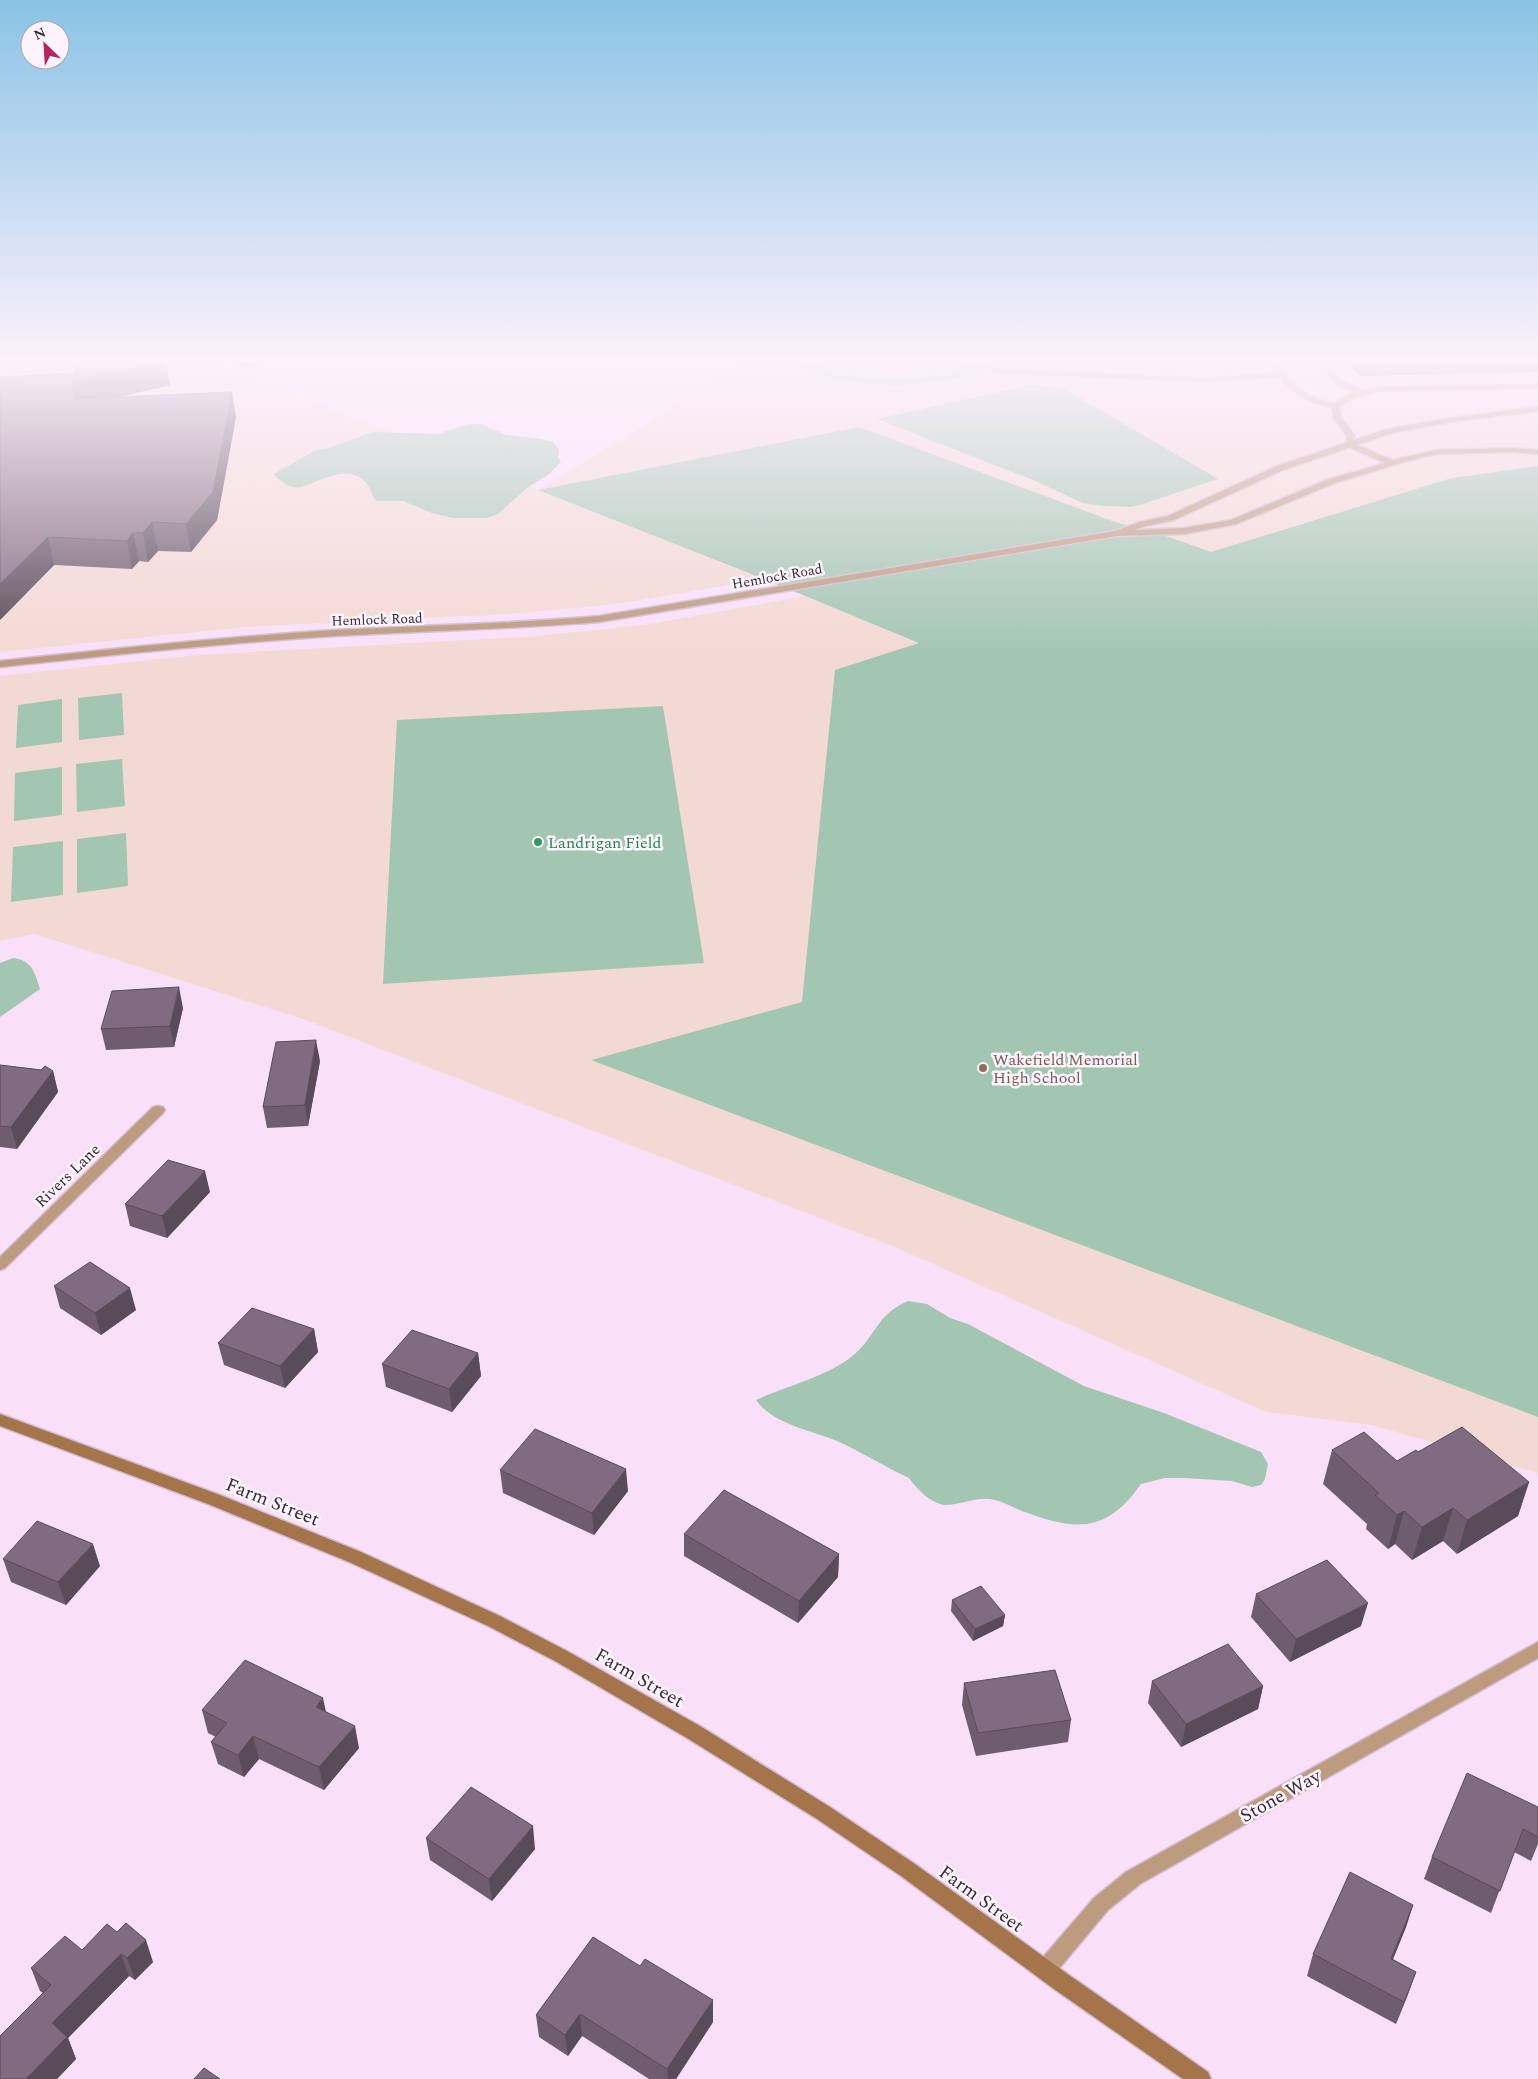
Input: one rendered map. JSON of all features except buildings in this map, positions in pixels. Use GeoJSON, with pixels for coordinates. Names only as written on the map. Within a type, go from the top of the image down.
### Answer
{"type":"FeatureCollection","features":[{"type":"Feature","properties":{"kind":"main road","name":"Farm Street"},"geometry":{"type":"LineString","coordinates":[[0,1420],[263,1520],[356,1558],[473,1612],[558,1655],[642,1702],[786,1789],[910,1872],[1045,1970],[1201,2079]]}},
{"type":"Feature","properties":{"kind":"street","name":"Hemlock Road"},"geometry":{"type":"LineString","coordinates":[[0,664],[217,641],[337,633],[518,626],[599,618],[1117,533],[1143,524],[1171,518],[1253,479],[1308,459]]}},
{"type":"Feature","properties":{"kind":"street"},"geometry":{"type":"LineString","coordinates":[[1383,459],[1392,463]]}},
{"type":"Feature","properties":{"kind":"street"},"geometry":{"type":"LineString","coordinates":[[1117,533],[1184,531],[1233,522],[1332,481],[1408,459]]}},
{"type":"Feature","properties":{"kind":"street","name":"Rivers Lane"},"geometry":{"type":"LineString","coordinates":[[0,1264],[158,1110]]}},
{"type":"Feature","properties":{"kind":"street","name":"Stone Way"},"geometry":{"type":"LineString","coordinates":[[1045,1970],[1101,1904],[1133,1878],[1538,1649]]}},
{"type":"Feature","properties":{"kind":"shaded area"},"geometry":{"type":"Polygon","coordinates":[[[0,459],[459,459],[538,490],[589,459],[1538,459],[1538,674],[1169,537],[1115,522],[539,490],[764,579],[622,603],[576,608],[505,614],[244,627],[0,652],[0,459]]]}},
{"type":"Feature","properties":{"kind":"shaded area","name":"Wakefield Memorial High School"},"geometry":{"type":"Polygon","coordinates":[[[805,596],[1019,684],[1538,921],[1538,1473],[1372,1425],[1266,1412],[895,1247],[303,1019],[35,934],[0,941],[0,676],[197,655],[525,637],[607,629],[650,624],[805,596]]]}},
{"type":"Feature","properties":{"kind":"green space"},"geometry":{"type":"Polygon","coordinates":[[[300,459],[559,459],[561,462],[548,475],[528,487],[498,514],[487,518],[454,518],[432,513],[403,501],[376,501],[367,484],[360,477],[351,474],[334,475],[298,488],[286,484],[274,474],[300,459]]]}},
{"type":"Feature","properties":{"kind":"green space"},"geometry":{"type":"Polygon","coordinates":[[[696,459],[945,459],[1115,522],[1169,537],[1211,552],[1452,478],[1538,466],[1538,1417],[591,1060],[802,1002],[835,670],[919,643],[764,579],[538,490],[696,459]]]}},
{"type":"Feature","properties":{"kind":"green space"},"geometry":{"type":"Polygon","coordinates":[[[979,459],[1184,459],[1218,479],[1131,507],[1083,503],[1033,480],[979,459]]]}},
{"type":"Feature","properties":{"kind":"green space"},"geometry":{"type":"Polygon","coordinates":[[[122,693],[124,735],[79,740],[78,698],[122,693]]]}},
{"type":"Feature","properties":{"kind":"green space"},"geometry":{"type":"Polygon","coordinates":[[[62,699],[62,742],[16,748],[18,705],[62,699]]]}},
{"type":"Feature","properties":{"kind":"green space","name":"Landrigan Field"},"geometry":{"type":"Polygon","coordinates":[[[663,706],[704,963],[383,984],[397,720],[663,706]]]}},
{"type":"Feature","properties":{"kind":"green space"},"geometry":{"type":"Polygon","coordinates":[[[122,759],[125,806],[77,812],[76,764],[122,759]]]}},
{"type":"Feature","properties":{"kind":"green space"},"geometry":{"type":"Polygon","coordinates":[[[62,767],[62,815],[14,821],[15,773],[62,767]]]}},
{"type":"Feature","properties":{"kind":"green space"},"geometry":{"type":"Polygon","coordinates":[[[126,833],[128,886],[77,893],[77,839],[126,833]]]}},
{"type":"Feature","properties":{"kind":"green space"},"geometry":{"type":"Polygon","coordinates":[[[63,841],[63,895],[11,902],[13,847],[63,841]]]}},
{"type":"Feature","properties":{"kind":"green space"},"geometry":{"type":"Polygon","coordinates":[[[13,958],[29,964],[40,989],[0,1017],[0,963],[13,958]]]}},
{"type":"Feature","properties":{"kind":"green space"},"geometry":{"type":"Polygon","coordinates":[[[908,1301],[927,1304],[950,1318],[968,1324],[1084,1386],[1164,1413],[1261,1452],[1268,1464],[1265,1479],[1261,1485],[1252,1487],[1232,1481],[1184,1478],[1165,1478],[1141,1484],[1128,1501],[1115,1512],[1101,1520],[1088,1524],[1057,1522],[990,1499],[978,1499],[945,1505],[929,1498],[909,1478],[837,1441],[783,1421],[756,1400],[818,1376],[841,1364],[859,1350],[889,1313],[908,1301]]]}},
{"type":"Feature","properties":{"kind":"place","name":"Landrigan Field"},"geometry":{"type":"Point","coordinates":[538,842]}},
{"type":"Feature","properties":{"kind":"place","name":"Wakefield Memorial High School"},"geometry":{"type":"Point","coordinates":[983,1068]}}]}
